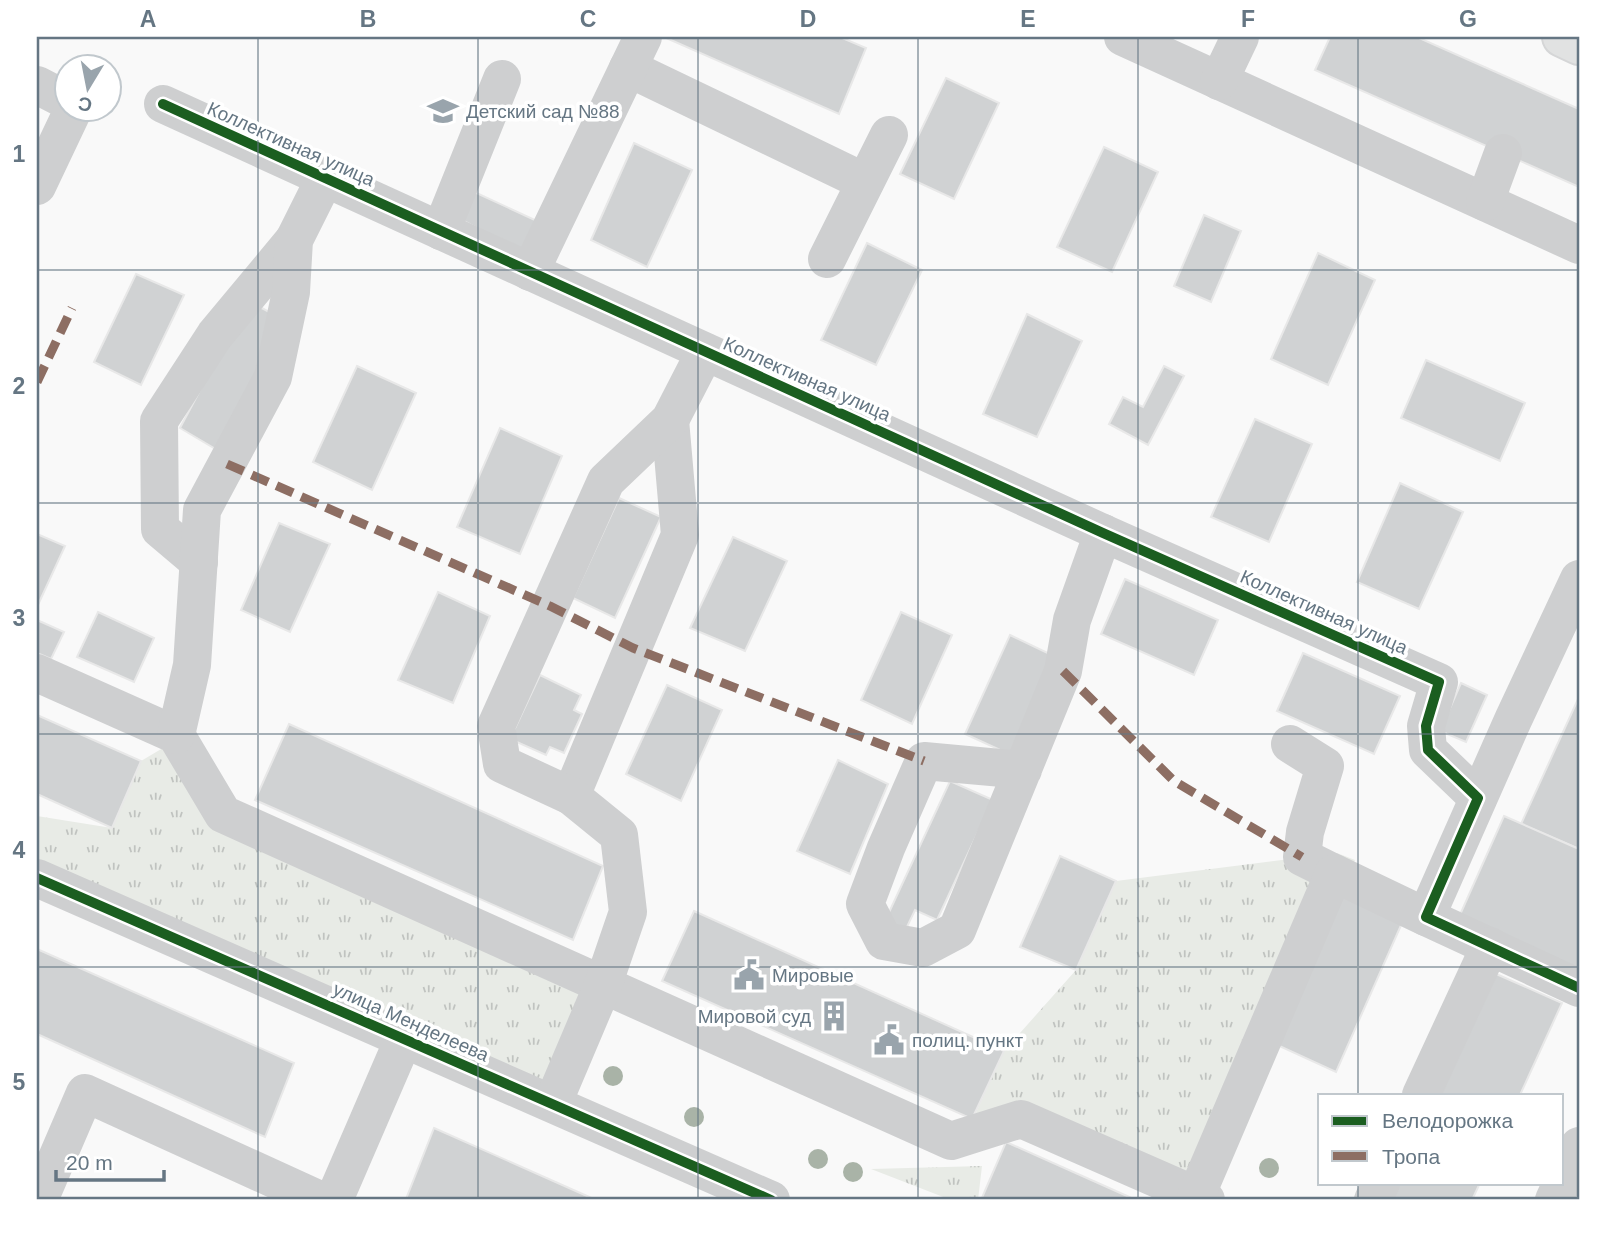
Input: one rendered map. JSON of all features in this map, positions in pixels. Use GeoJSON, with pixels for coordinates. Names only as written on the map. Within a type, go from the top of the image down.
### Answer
{"type":"FeatureCollection","features":[{"type":"Feature","properties":{"kind":"main road"},"geometry":{"type":"LineString","coordinates":[[1562,37],[1579,45]]}},
{"type":"Feature","properties":{"kind":"street"},"geometry":{"type":"LineString","coordinates":[[1123,37],[1579,245]]}},
{"type":"Feature","properties":{"kind":"street"},"geometry":{"type":"LineString","coordinates":[[1219,81],[1240,37]]}},
{"type":"Feature","properties":{"kind":"street"},"geometry":{"type":"LineString","coordinates":[[530,272],[635,52],[865,182]]}},
{"type":"Feature","properties":{"kind":"street"},"geometry":{"type":"LineString","coordinates":[[441,231],[502,79]]}},
{"type":"Feature","properties":{"kind":"street","name":"Коллективная улица"},"geometry":{"type":"LineString","coordinates":[[163,104],[1103,533],[1439,682],[1426,726],[1428,750],[1478,798]]}},
{"type":"Feature","properties":{"kind":"street"},"geometry":{"type":"LineString","coordinates":[[37,186],[67,122]]}},
{"type":"Feature","properties":{"kind":"street"},"geometry":{"type":"LineString","coordinates":[[827,259],[889,135]]}},
{"type":"Feature","properties":{"kind":"street"},"geometry":{"type":"LineString","coordinates":[[1485,202],[1503,153]]}},
{"type":"Feature","properties":{"kind":"street"},"geometry":{"type":"LineString","coordinates":[[199,562],[160,529],[159,421],[215,334],[294,240],[325,178]]}},
{"type":"Feature","properties":{"kind":"street"},"geometry":{"type":"LineString","coordinates":[[176,735],[192,665],[202,510],[273,377],[291,292],[294,240]]}},
{"type":"Feature","properties":{"kind":"street"},"geometry":{"type":"LineString","coordinates":[[553,1104],[603,985],[628,912],[619,835],[571,796],[502,764],[496,726],[606,481],[670,420],[705,352]]}},
{"type":"Feature","properties":{"kind":"street"},"geometry":{"type":"LineString","coordinates":[[571,796],[680,535],[670,420]]}},
{"type":"Feature","properties":{"kind":"street"},"geometry":{"type":"LineString","coordinates":[[1023,770],[924,761],[865,904],[884,941],[923,948],[957,930],[1023,770],[1063,671],[1072,620],[1103,533]]}},
{"type":"Feature","properties":{"kind":"street"},"geometry":{"type":"LineString","coordinates":[[1426,916],[1579,579]]}},
{"type":"Feature","properties":{"kind":"street"},"geometry":{"type":"LineString","coordinates":[[37,673],[176,735],[223,814],[951,1141],[1021,1119],[1201,1198],[1334,873]]}},
{"type":"Feature","properties":{"kind":"street"},"geometry":{"type":"LineString","coordinates":[[1290,744],[1325,766],[1305,832],[1302,857],[1579,988]]}},
{"type":"Feature","properties":{"kind":"street","name":"улица Менделеева"},"geometry":{"type":"LineString","coordinates":[[37,878],[771,1200]]}},
{"type":"Feature","properties":{"kind":"street"},"geometry":{"type":"LineString","coordinates":[[1421,1094],[1490,946]]}},
{"type":"Feature","properties":{"kind":"street"},"geometry":{"type":"LineString","coordinates":[[334,1200],[404,1038]]}},
{"type":"Feature","properties":{"kind":"street"},"geometry":{"type":"LineString","coordinates":[[39,1200],[85,1093],[320,1200]]}},
{"type":"Feature","properties":{"kind":"street"},"geometry":{"type":"LineString","coordinates":[[1564,1178],[1579,1146]]}},
{"type":"Feature","properties":{"kind":"street"},"geometry":{"type":"LineString","coordinates":[[1373,1200],[1381,1184]]}},
{"type":"Feature","properties":{"kind":"street"},"geometry":{"type":"LineString","coordinates":[[1554,1200],[1561,1184]]}},
{"type":"Feature","properties":{"kind":"green space"},"geometry":{"type":"Polygon","coordinates":[[[173,742],[217,819],[595,988],[553,1091],[37,864],[37,816],[112,828],[141,761],[173,742]]]}},
{"type":"Feature","properties":{"kind":"green space"},"geometry":{"type":"Polygon","coordinates":[[[1337,853],[1355,860],[1194,1190],[973,1119],[1004,1051],[1076,970],[1116,881],[1337,853]]]}},
{"type":"Feature","properties":{"kind":"green space"},"geometry":{"type":"Polygon","coordinates":[[[982,1166],[978,1200],[951,1200],[871,1169],[982,1166]]]}},
{"type":"Feature","properties":{"kind":"building"},"geometry":{"type":"Polygon","coordinates":[[[664,37],[840,37],[866,48],[839,114],[664,37]]]}},
{"type":"Feature","properties":{"kind":"building"},"geometry":{"type":"Polygon","coordinates":[[[1330,37],[1417,37],[1579,109],[1579,187],[1315,70],[1330,37]]]}},
{"type":"Feature","properties":{"kind":"building"},"geometry":{"type":"Polygon","coordinates":[[[946,78],[999,103],[954,199],[900,174],[946,78]]]}},
{"type":"Feature","properties":{"kind":"building"},"geometry":{"type":"Polygon","coordinates":[[[634,143],[692,170],[647,267],[591,240],[634,143]]]}},
{"type":"Feature","properties":{"kind":"building"},"geometry":{"type":"Polygon","coordinates":[[[1104,147],[1158,172],[1112,272],[1057,247],[1104,147]]]}},
{"type":"Feature","properties":{"kind":"building"},"geometry":{"type":"Polygon","coordinates":[[[470,190],[537,221],[523,253],[460,219],[470,190]]]}},
{"type":"Feature","properties":{"kind":"building"},"geometry":{"type":"Polygon","coordinates":[[[1204,215],[1241,231],[1211,302],[1174,286],[1204,215]]]}},
{"type":"Feature","properties":{"kind":"building"},"geometry":{"type":"Polygon","coordinates":[[[867,243],[922,270],[876,365],[821,340],[867,243]]]}},
{"type":"Feature","properties":{"kind":"building"},"geometry":{"type":"Polygon","coordinates":[[[1318,253],[1375,280],[1328,385],[1271,359],[1318,253]]]}},
{"type":"Feature","properties":{"kind":"building"},"geometry":{"type":"Polygon","coordinates":[[[136,274],[184,295],[141,385],[94,362],[136,274]]]}},
{"type":"Feature","properties":{"kind":"building"},"geometry":{"type":"Polygon","coordinates":[[[254,304],[279,317],[224,454],[180,428],[214,364],[254,304]]]}},
{"type":"Feature","properties":{"kind":"building"},"geometry":{"type":"Polygon","coordinates":[[[1027,314],[1082,341],[1037,437],[983,414],[1027,314]]]}},
{"type":"Feature","properties":{"kind":"building"},"geometry":{"type":"Polygon","coordinates":[[[1426,360],[1525,403],[1500,461],[1401,418],[1426,360]]]}},
{"type":"Feature","properties":{"kind":"building"},"geometry":{"type":"Polygon","coordinates":[[[357,366],[416,393],[372,490],[313,462],[357,366]]]}},
{"type":"Feature","properties":{"kind":"building"},"geometry":{"type":"Polygon","coordinates":[[[1164,366],[1184,376],[1148,445],[1109,424],[1123,397],[1143,407],[1164,366]]]}},
{"type":"Feature","properties":{"kind":"building"},"geometry":{"type":"Polygon","coordinates":[[[1255,419],[1312,444],[1269,542],[1211,517],[1255,419]]]}},
{"type":"Feature","properties":{"kind":"building"},"geometry":{"type":"Polygon","coordinates":[[[500,428],[562,456],[520,554],[457,527],[500,428]]]}},
{"type":"Feature","properties":{"kind":"building"},"geometry":{"type":"Polygon","coordinates":[[[1400,483],[1463,512],[1419,609],[1357,582],[1400,483]]]}},
{"type":"Feature","properties":{"kind":"building"},"geometry":{"type":"Polygon","coordinates":[[[619,498],[661,517],[615,618],[573,598],[619,498]]]}},
{"type":"Feature","properties":{"kind":"building"},"geometry":{"type":"Polygon","coordinates":[[[279,523],[330,544],[290,632],[241,610],[279,523]]]}},
{"type":"Feature","properties":{"kind":"building"},"geometry":{"type":"Polygon","coordinates":[[[37,534],[65,546],[37,607],[37,534]]]}},
{"type":"Feature","properties":{"kind":"building"},"geometry":{"type":"Polygon","coordinates":[[[733,537],[787,561],[745,651],[690,628],[733,537]]]}},
{"type":"Feature","properties":{"kind":"building"},"geometry":{"type":"Polygon","coordinates":[[[1125,579],[1218,620],[1194,675],[1101,634],[1125,579]]]}},
{"type":"Feature","properties":{"kind":"building"},"geometry":{"type":"Polygon","coordinates":[[[438,592],[490,616],[453,703],[398,680],[438,592]]]}},
{"type":"Feature","properties":{"kind":"building"},"geometry":{"type":"Polygon","coordinates":[[[98,612],[154,638],[134,682],[77,657],[98,612]]]}},
{"type":"Feature","properties":{"kind":"building"},"geometry":{"type":"Polygon","coordinates":[[[901,612],[952,635],[912,724],[861,700],[901,612]]]}},
{"type":"Feature","properties":{"kind":"building"},"geometry":{"type":"Polygon","coordinates":[[[37,620],[64,632],[51,659],[37,653],[37,620]]]}},
{"type":"Feature","properties":{"kind":"building"},"geometry":{"type":"Polygon","coordinates":[[[1010,635],[1056,657],[1011,755],[965,734],[1010,635]]]}},
{"type":"Feature","properties":{"kind":"building"},"geometry":{"type":"Polygon","coordinates":[[[1303,653],[1400,696],[1374,754],[1277,711],[1303,653]]]}},
{"type":"Feature","properties":{"kind":"building"},"geometry":{"type":"Polygon","coordinates":[[[540,675],[581,695],[574,710],[582,714],[564,753],[550,747],[546,755],[510,739],[540,675]]]}},
{"type":"Feature","properties":{"kind":"building"},"geometry":{"type":"Polygon","coordinates":[[[1461,683],[1487,695],[1466,742],[1440,731],[1461,683]]]}},
{"type":"Feature","properties":{"kind":"building"},"geometry":{"type":"Polygon","coordinates":[[[667,685],[722,710],[681,801],[626,774],[667,685]]]}},
{"type":"Feature","properties":{"kind":"building"},"geometry":{"type":"Polygon","coordinates":[[[1579,697],[1579,849],[1521,824],[1579,697]]]}},
{"type":"Feature","properties":{"kind":"building"},"geometry":{"type":"Polygon","coordinates":[[[37,715],[141,761],[112,828],[37,794],[37,715]]]}},
{"type":"Feature","properties":{"kind":"building"},"geometry":{"type":"Polygon","coordinates":[[[289,724],[603,866],[573,940],[255,800],[289,724]]]}},
{"type":"Feature","properties":{"kind":"building"},"geometry":{"type":"Polygon","coordinates":[[[838,760],[888,784],[850,874],[797,851],[838,760]]]}},
{"type":"Feature","properties":{"kind":"building"},"geometry":{"type":"Polygon","coordinates":[[[950,781],[993,800],[937,920],[915,910],[905,931],[885,921],[950,781]]]}},
{"type":"Feature","properties":{"kind":"building"},"geometry":{"type":"Polygon","coordinates":[[[1504,816],[1579,849],[1579,969],[1459,917],[1504,816]]]}},
{"type":"Feature","properties":{"kind":"building"},"geometry":{"type":"Polygon","coordinates":[[[1060,856],[1116,881],[1076,970],[1020,947],[1060,856]]]}},
{"type":"Feature","properties":{"kind":"building"},"geometry":{"type":"Polygon","coordinates":[[[1345,886],[1406,914],[1336,1072],[1275,1044],[1345,886]]]}},
{"type":"Feature","properties":{"kind":"building","name":"Мировой суд"},"geometry":{"type":"Polygon","coordinates":[[[694,911],[1004,1051],[972,1119],[662,981],[694,911]]]}},
{"type":"Feature","properties":{"kind":"building"},"geometry":{"type":"Polygon","coordinates":[[[37,949],[294,1063],[265,1137],[37,1034],[37,949]]]}},
{"type":"Feature","properties":{"kind":"building"},"geometry":{"type":"Polygon","coordinates":[[[1494,973],[1562,1003],[1520,1094],[1437,1094],[1494,973]]]}},
{"type":"Feature","properties":{"kind":"building"},"geometry":{"type":"Polygon","coordinates":[[[434,1128],[596,1200],[406,1199],[434,1128]]]}},
{"type":"Feature","properties":{"kind":"building"},"geometry":{"type":"Polygon","coordinates":[[[1006,1142],[1136,1200],[981,1200],[1006,1142]]]}},
{"type":"Feature","properties":{"kind":"building"},"geometry":{"type":"Polygon","coordinates":[[[1397,1184],[1480,1184],[1472,1200],[1389,1200],[1397,1184]]]}},
{"type":"Feature","properties":{"kind":"marked path"},"geometry":{"type":"LineString","coordinates":[[37,382],[72,308]]}},
{"type":"Feature","properties":{"kind":"marked path"},"geometry":{"type":"LineString","coordinates":[[227,464],[550,606],[633,648],[924,761]]}},
{"type":"Feature","properties":{"kind":"marked path"},"geometry":{"type":"LineString","coordinates":[[1063,671],[1174,781],[1302,857]]}},
{"type":"Feature","properties":{"kind":"cycle path"},"geometry":{"type":"LineString","coordinates":[[163,104],[1103,533],[1439,682],[1426,726],[1428,750],[1478,798],[1426,917],[1579,988]]}},
{"type":"Feature","properties":{"kind":"cycle path"},"geometry":{"type":"LineString","coordinates":[[37,878],[771,1200]]}},
{"type":"Feature","properties":{"kind":"place","name":"Детский сад №88"},"geometry":{"type":"Point","coordinates":[443,111]}},
{"type":"Feature","properties":{"kind":"place","name":"Мировые"},"geometry":{"type":"Point","coordinates":[749,975]}},
{"type":"Feature","properties":{"kind":"place","name":"Мировой суд"},"geometry":{"type":"Point","coordinates":[834,1016]}},
{"type":"Feature","properties":{"kind":"place","name":"полиц. пункт"},"geometry":{"type":"Point","coordinates":[889,1040]}}]}
